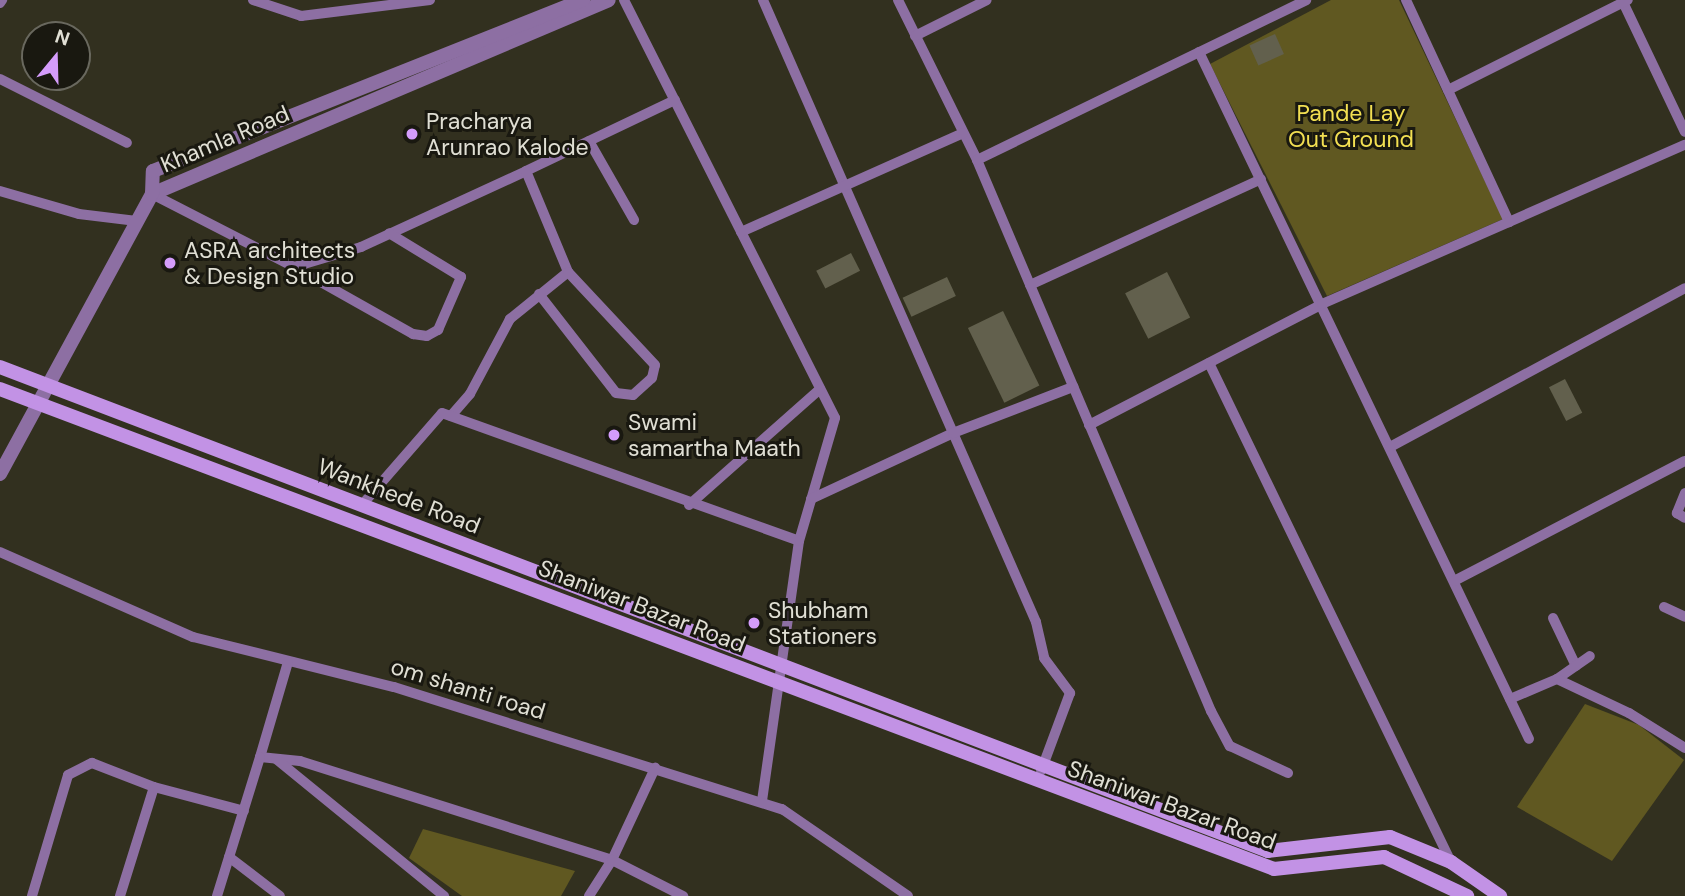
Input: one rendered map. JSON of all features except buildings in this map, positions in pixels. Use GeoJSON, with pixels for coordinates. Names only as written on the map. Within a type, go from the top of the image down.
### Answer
{"type":"FeatureCollection","features":[{"type":"Feature","properties":{"kind":"main road","name":"Wankhede Road"},"geometry":{"type":"LineString","coordinates":[[0,367],[783,667]]}},
{"type":"Feature","properties":{"kind":"main road","name":"Shaniwar Bazar Road"},"geometry":{"type":"LineString","coordinates":[[0,389],[1274,869],[1384,858],[1467,896]]}},
{"type":"Feature","properties":{"kind":"main road","name":"Shaniwar Bazar Road"},"geometry":{"type":"LineString","coordinates":[[783,667],[1268,851],[1390,837],[1451,862],[1500,896]]}},
{"type":"Feature","properties":{"kind":"street"},"geometry":{"type":"LineString","coordinates":[[253,0],[301,16],[430,0]]}},
{"type":"Feature","properties":{"kind":"street"},"geometry":{"type":"LineString","coordinates":[[556,0],[578,2]]}},
{"type":"Feature","properties":{"kind":"street","name":"Khamla Road"},"geometry":{"type":"LineString","coordinates":[[578,2],[153,171],[152,194],[608,0]]}},
{"type":"Feature","properties":{"kind":"street"},"geometry":{"type":"LineString","coordinates":[[624,0],[835,418],[799,541],[783,683],[762,802]]}},
{"type":"Feature","properties":{"kind":"street"},"geometry":{"type":"LineString","coordinates":[[763,0],[1036,622],[1044,658],[1070,693],[1038,779]]}},
{"type":"Feature","properties":{"kind":"street"},"geometry":{"type":"LineString","coordinates":[[898,0],[976,160],[1230,746],[1289,773]]}},
{"type":"Feature","properties":{"kind":"street"},"geometry":{"type":"LineString","coordinates":[[915,36],[987,0]]}},
{"type":"Feature","properties":{"kind":"street"},"geometry":{"type":"LineString","coordinates":[[976,160],[1199,52],[1285,4],[1306,0]]}},
{"type":"Feature","properties":{"kind":"street"},"geometry":{"type":"LineString","coordinates":[[1406,0],[1509,222]]}},
{"type":"Feature","properties":{"kind":"street"},"geometry":{"type":"LineString","coordinates":[[1448,90],[1624,1],[1685,132]]}},
{"type":"Feature","properties":{"kind":"street"},"geometry":{"type":"LineString","coordinates":[[1199,52],[1322,303],[1529,739]]}},
{"type":"Feature","properties":{"kind":"street"},"geometry":{"type":"LineString","coordinates":[[0,79],[127,143]]}},
{"type":"Feature","properties":{"kind":"street"},"geometry":{"type":"LineString","coordinates":[[294,267],[390,233],[675,100]]}},
{"type":"Feature","properties":{"kind":"street"},"geometry":{"type":"LineString","coordinates":[[741,232],[963,133]]}},
{"type":"Feature","properties":{"kind":"street"},"geometry":{"type":"LineString","coordinates":[[589,141],[634,220]]}},
{"type":"Feature","properties":{"kind":"street"},"geometry":{"type":"LineString","coordinates":[[1089,425],[1322,303],[1685,145]]}},
{"type":"Feature","properties":{"kind":"street"},"geometry":{"type":"LineString","coordinates":[[526,171],[569,269],[654,365],[652,378],[633,395],[615,393],[539,293]]}},
{"type":"Feature","properties":{"kind":"street"},"geometry":{"type":"LineString","coordinates":[[1030,285],[1261,179]]}},
{"type":"Feature","properties":{"kind":"street"},"geometry":{"type":"LineString","coordinates":[[0,191],[79,215],[137,221]]}},
{"type":"Feature","properties":{"kind":"street"},"geometry":{"type":"LineString","coordinates":[[0,474],[152,194],[294,267],[413,334],[427,336],[438,330],[461,277],[390,233]]}},
{"type":"Feature","properties":{"kind":"street"},"geometry":{"type":"LineString","coordinates":[[451,416],[470,394],[510,319],[569,269]]}},
{"type":"Feature","properties":{"kind":"street"},"geometry":{"type":"LineString","coordinates":[[569,269],[660,362]]}},
{"type":"Feature","properties":{"kind":"street"},"geometry":{"type":"LineString","coordinates":[[1390,447],[1685,288]]}},
{"type":"Feature","properties":{"kind":"street"},"geometry":{"type":"LineString","coordinates":[[1209,363],[1451,862]]}},
{"type":"Feature","properties":{"kind":"street"},"geometry":{"type":"LineString","coordinates":[[811,499],[953,433],[1073,387]]}},
{"type":"Feature","properties":{"kind":"street"},"geometry":{"type":"LineString","coordinates":[[689,505],[820,389]]}},
{"type":"Feature","properties":{"kind":"street"},"geometry":{"type":"LineString","coordinates":[[361,506],[442,413],[689,505],[799,541]]}},
{"type":"Feature","properties":{"kind":"street"},"geometry":{"type":"LineString","coordinates":[[1454,581],[1685,461]]}},
{"type":"Feature","properties":{"kind":"street"},"geometry":{"type":"LineString","coordinates":[[1685,493],[1677,513],[1685,518]]}},
{"type":"Feature","properties":{"kind":"street","name":"om shanti road"},"geometry":{"type":"LineString","coordinates":[[0,552],[193,637],[288,663],[394,687],[782,809],[908,896]]}},
{"type":"Feature","properties":{"kind":"street"},"geometry":{"type":"LineString","coordinates":[[1664,607],[1685,617]]}},
{"type":"Feature","properties":{"kind":"street"},"geometry":{"type":"LineString","coordinates":[[1553,618],[1576,666]]}},
{"type":"Feature","properties":{"kind":"street"},"geometry":{"type":"LineString","coordinates":[[1510,699],[1558,679],[1590,656]]}},
{"type":"Feature","properties":{"kind":"street"},"geometry":{"type":"LineString","coordinates":[[217,896],[288,663]]}},
{"type":"Feature","properties":{"kind":"street"},"geometry":{"type":"LineString","coordinates":[[1558,679],[1685,748]]}},
{"type":"Feature","properties":{"kind":"street"},"geometry":{"type":"LineString","coordinates":[[260,757],[300,761],[612,860],[682,896]]}},
{"type":"Feature","properties":{"kind":"street"},"geometry":{"type":"LineString","coordinates":[[276,759],[444,896]]}},
{"type":"Feature","properties":{"kind":"street"},"geometry":{"type":"LineString","coordinates":[[32,896],[68,775],[93,763],[155,787],[244,811]]}},
{"type":"Feature","properties":{"kind":"street"},"geometry":{"type":"LineString","coordinates":[[589,896],[612,860],[655,768]]}},
{"type":"Feature","properties":{"kind":"street"},"geometry":{"type":"LineString","coordinates":[[120,896],[155,787]]}},
{"type":"Feature","properties":{"kind":"street"},"geometry":{"type":"LineString","coordinates":[[229,857],[280,896]]}},
{"type":"Feature","properties":{"kind":"green space","name":"Pande Lay Out Ground"},"geometry":{"type":"Polygon","coordinates":[[[1331,0],[1399,0],[1503,219],[1327,296],[1210,64],[1331,0]]]}},
{"type":"Feature","properties":{"kind":"green space"},"geometry":{"type":"Polygon","coordinates":[[[1585,704],[1639,725],[1684,760],[1612,861],[1517,807],[1585,704]]]}},
{"type":"Feature","properties":{"kind":"green space"},"geometry":{"type":"Polygon","coordinates":[[[423,829],[575,871],[561,896],[462,896],[409,858],[423,829]]]}},
{"type":"Feature","properties":{"kind":"place","name":"Pracharya Arunrao Kalode"},"geometry":{"type":"Point","coordinates":[412,134]}},
{"type":"Feature","properties":{"kind":"place","name":"ASRA architects & Design Studio"},"geometry":{"type":"Point","coordinates":[170,263]}},
{"type":"Feature","properties":{"kind":"place","name":"Swami samartha Maath"},"geometry":{"type":"Point","coordinates":[614,435]}},
{"type":"Feature","properties":{"kind":"place","name":"Shubham Stationers"},"geometry":{"type":"Point","coordinates":[754,623]}}]}
